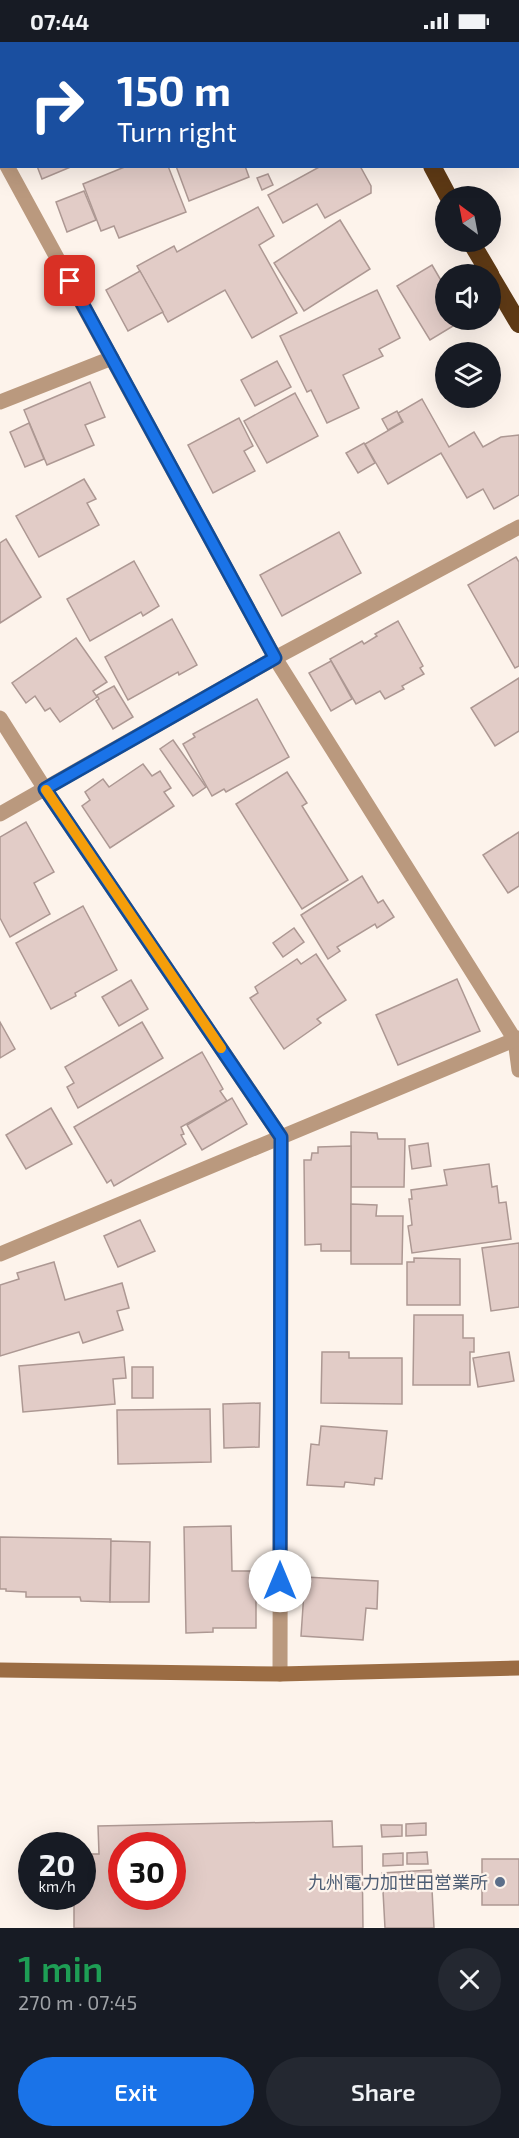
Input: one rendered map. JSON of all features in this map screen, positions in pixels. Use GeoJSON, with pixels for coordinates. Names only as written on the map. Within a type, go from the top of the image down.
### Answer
{"type":"FeatureCollection","features":[{"type":"Feature","properties":{"kind":"highway"},"geometry":{"type":"LineString","coordinates":[[433,168],[442,186]]}},
{"type":"Feature","properties":{"kind":"highway"},"geometry":{"type":"LineString","coordinates":[[501,294],[519,324]]}},
{"type":"Feature","properties":{"kind":"street"},"geometry":{"type":"LineString","coordinates":[[8,168],[275,658],[517,1039],[519,1070]]}},
{"type":"Feature","properties":{"kind":"street"},"geometry":{"type":"LineString","coordinates":[[0,402],[112,358]]}},
{"type":"Feature","properties":{"kind":"street"},"geometry":{"type":"LineString","coordinates":[[0,814],[275,658],[519,527]]}},
{"type":"Feature","properties":{"kind":"street"},"geometry":{"type":"LineString","coordinates":[[0,718],[45,789],[281,1137],[280,1674]]}},
{"type":"Feature","properties":{"kind":"street"},"geometry":{"type":"LineString","coordinates":[[0,1254],[517,1039]]}},
{"type":"Feature","properties":{"kind":"street"},"geometry":{"type":"LineString","coordinates":[[0,1670],[280,1674],[519,1668]]}},
{"type":"Feature","properties":{"kind":"building"},"geometry":{"type":"Polygon","coordinates":[[[38,168],[68,168],[42,179],[38,168]]]}},
{"type":"Feature","properties":{"kind":"building"},"geometry":{"type":"Polygon","coordinates":[[[122,168],[169,168],[186,212],[119,238],[114,226],[101,231],[83,184],[122,168]]]}},
{"type":"Feature","properties":{"kind":"building"},"geometry":{"type":"Polygon","coordinates":[[[177,168],[246,168],[249,177],[189,201],[177,168]]]}},
{"type":"Feature","properties":{"kind":"building"},"geometry":{"type":"Polygon","coordinates":[[[317,168],[361,168],[371,186],[371,193],[325,218],[317,204],[283,223],[268,195],[317,168]]]}},
{"type":"Feature","properties":{"kind":"building"},"geometry":{"type":"Polygon","coordinates":[[[268,174],[273,185],[262,190],[257,178],[268,174]]]}},
{"type":"Feature","properties":{"kind":"building"},"geometry":{"type":"Polygon","coordinates":[[[84,191],[96,220],[67,232],[56,202],[84,191]]]}},
{"type":"Feature","properties":{"kind":"building"},"geometry":{"type":"Polygon","coordinates":[[[258,207],[274,236],[259,245],[297,313],[252,338],[225,290],[168,322],[137,266],[174,246],[177,252],[258,207]]]}},
{"type":"Feature","properties":{"kind":"building"},"geometry":{"type":"Polygon","coordinates":[[[340,220],[370,269],[304,311],[274,263],[340,220]]]}},
{"type":"Feature","properties":{"kind":"building"},"geometry":{"type":"Polygon","coordinates":[[[432,265],[435,270],[435,330],[446,330],[430,340],[397,286],[432,265]]]}},
{"type":"Feature","properties":{"kind":"building"},"geometry":{"type":"Polygon","coordinates":[[[140,271],[163,312],[128,331],[106,290],[140,271]]]}},
{"type":"Feature","properties":{"kind":"building"},"geometry":{"type":"Polygon","coordinates":[[[377,290],[400,338],[379,349],[383,356],[343,375],[359,408],[327,423],[311,390],[307,392],[280,336],[377,290]]]}},
{"type":"Feature","properties":{"kind":"building"},"geometry":{"type":"Polygon","coordinates":[[[277,361],[291,387],[255,406],[241,380],[277,361]]]}},
{"type":"Feature","properties":{"kind":"building"},"geometry":{"type":"Polygon","coordinates":[[[90,382],[105,417],[85,425],[94,445],[47,465],[24,410],[90,382]]]}},
{"type":"Feature","properties":{"kind":"building"},"geometry":{"type":"Polygon","coordinates":[[[295,393],[318,436],[267,463],[244,421],[295,393]]]}},
{"type":"Feature","properties":{"kind":"building"},"geometry":{"type":"Polygon","coordinates":[[[422,399],[449,447],[474,432],[483,447],[501,437],[519,435],[519,495],[494,509],[483,489],[467,498],[441,453],[388,484],[365,444],[403,422],[398,413],[422,399]]]}},
{"type":"Feature","properties":{"kind":"building"},"geometry":{"type":"Polygon","coordinates":[[[397,411],[402,422],[388,430],[382,419],[397,411]]]}},
{"type":"Feature","properties":{"kind":"building"},"geometry":{"type":"Polygon","coordinates":[[[239,418],[253,446],[244,451],[255,471],[213,493],[188,445],[239,418]]]}},
{"type":"Feature","properties":{"kind":"building"},"geometry":{"type":"Polygon","coordinates":[[[29,423],[44,459],[25,467],[10,432],[29,423]]]}},
{"type":"Feature","properties":{"kind":"building"},"geometry":{"type":"Polygon","coordinates":[[[364,443],[375,463],[358,473],[346,453],[364,443]]]}},
{"type":"Feature","properties":{"kind":"building"},"geometry":{"type":"Polygon","coordinates":[[[84,479],[96,499],[87,503],[99,525],[39,557],[16,516],[84,479]]]}},
{"type":"Feature","properties":{"kind":"building"},"geometry":{"type":"Polygon","coordinates":[[[339,532],[361,573],[282,616],[260,575],[339,532]]]}},
{"type":"Feature","properties":{"kind":"building"},"geometry":{"type":"Polygon","coordinates":[[[6,539],[41,597],[0,623],[0,543],[6,539]]]}},
{"type":"Feature","properties":{"kind":"building"},"geometry":{"type":"Polygon","coordinates":[[[516,557],[519,562],[519,666],[515,668],[468,585],[516,557]]]}},
{"type":"Feature","properties":{"kind":"building"},"geometry":{"type":"Polygon","coordinates":[[[134,561],[159,606],[143,616],[141,612],[90,641],[67,599],[134,561]]]}},
{"type":"Feature","properties":{"kind":"building"},"geometry":{"type":"Polygon","coordinates":[[[172,619],[197,665],[179,675],[178,672],[128,700],[105,657],[172,619]]]}},
{"type":"Feature","properties":{"kind":"building"},"geometry":{"type":"Polygon","coordinates":[[[398,621],[423,666],[420,668],[424,674],[402,686],[404,689],[385,699],[380,691],[356,704],[330,659],[362,641],[364,644],[377,636],[375,634],[398,621]]]}},
{"type":"Feature","properties":{"kind":"building"},"geometry":{"type":"Polygon","coordinates":[[[76,638],[107,682],[93,691],[97,697],[60,722],[50,708],[45,711],[35,696],[26,703],[12,683],[76,638]]]}},
{"type":"Feature","properties":{"kind":"building"},"geometry":{"type":"Polygon","coordinates":[[[331,661],[352,699],[331,711],[309,673],[331,661]]]}},
{"type":"Feature","properties":{"kind":"building"},"geometry":{"type":"Polygon","coordinates":[[[519,678],[519,731],[495,746],[471,708],[519,678]]]}},
{"type":"Feature","properties":{"kind":"building"},"geometry":{"type":"Polygon","coordinates":[[[114,686],[133,717],[113,729],[96,701],[99,699],[97,695],[114,686]]]}},
{"type":"Feature","properties":{"kind":"building"},"geometry":{"type":"Polygon","coordinates":[[[257,699],[289,757],[226,792],[224,789],[212,796],[183,744],[195,737],[193,734],[257,699]]]}},
{"type":"Feature","properties":{"kind":"building"},"geometry":{"type":"Polygon","coordinates":[[[173,740],[206,787],[193,796],[160,749],[173,740]]]}},
{"type":"Feature","properties":{"kind":"building"},"geometry":{"type":"Polygon","coordinates":[[[143,764],[152,776],[160,771],[171,788],[164,792],[174,806],[110,848],[82,806],[90,800],[85,792],[103,779],[109,787],[143,764]]]}},
{"type":"Feature","properties":{"kind":"building"},"geometry":{"type":"Polygon","coordinates":[[[287,772],[307,803],[302,806],[348,880],[302,909],[236,804],[287,772]]]}},
{"type":"Feature","properties":{"kind":"building"},"geometry":{"type":"Polygon","coordinates":[[[26,822],[54,872],[34,883],[50,914],[10,937],[0,918],[0,837],[26,822]]]}},
{"type":"Feature","properties":{"kind":"building"},"geometry":{"type":"Polygon","coordinates":[[[519,832],[519,886],[508,893],[483,855],[519,832]]]}},
{"type":"Feature","properties":{"kind":"building"},"geometry":{"type":"Polygon","coordinates":[[[362,876],[378,903],[383,900],[394,917],[377,928],[375,924],[337,947],[340,951],[328,959],[301,915],[362,876]]]}},
{"type":"Feature","properties":{"kind":"building"},"geometry":{"type":"Polygon","coordinates":[[[83,906],[117,970],[51,1009],[16,943],[83,906]]]}},
{"type":"Feature","properties":{"kind":"building"},"geometry":{"type":"Polygon","coordinates":[[[294,928],[304,942],[283,957],[273,943],[294,928]]]}},
{"type":"Feature","properties":{"kind":"building"},"geometry":{"type":"Polygon","coordinates":[[[316,954],[346,1000],[317,1019],[321,1023],[284,1049],[250,998],[258,993],[255,987],[297,959],[301,964],[316,954]]]}},
{"type":"Feature","properties":{"kind":"building"},"geometry":{"type":"Polygon","coordinates":[[[457,979],[480,1031],[398,1065],[376,1015],[457,979]]]}},
{"type":"Feature","properties":{"kind":"building"},"geometry":{"type":"Polygon","coordinates":[[[131,980],[148,1009],[119,1026],[102,997],[131,980]]]}},
{"type":"Feature","properties":{"kind":"building"},"geometry":{"type":"Polygon","coordinates":[[[0,1022],[15,1049],[0,1058],[0,1022]]]}},
{"type":"Feature","properties":{"kind":"building"},"geometry":{"type":"Polygon","coordinates":[[[142,1022],[163,1058],[78,1108],[67,1087],[74,1083],[65,1067],[142,1022]]]}},
{"type":"Feature","properties":{"kind":"building"},"geometry":{"type":"Polygon","coordinates":[[[202,1052],[223,1089],[220,1091],[227,1101],[181,1127],[184,1134],[181,1135],[186,1144],[114,1186],[111,1180],[107,1183],[74,1127],[202,1052]]]}},
{"type":"Feature","properties":{"kind":"building"},"geometry":{"type":"Polygon","coordinates":[[[232,1098],[247,1124],[202,1150],[187,1125],[232,1098]]]}},
{"type":"Feature","properties":{"kind":"building"},"geometry":{"type":"Polygon","coordinates":[[[51,1108],[72,1144],[26,1169],[6,1135],[51,1108]]]}},
{"type":"Feature","properties":{"kind":"building"},"geometry":{"type":"Polygon","coordinates":[[[351,1132],[377,1133],[378,1139],[405,1139],[404,1187],[351,1187],[351,1132]]]}},
{"type":"Feature","properties":{"kind":"building"},"geometry":{"type":"Polygon","coordinates":[[[428,1143],[431,1166],[412,1169],[409,1146],[428,1143]]]}},
{"type":"Feature","properties":{"kind":"building"},"geometry":{"type":"Polygon","coordinates":[[[351,1146],[351,1251],[321,1251],[321,1244],[305,1245],[304,1160],[311,1160],[312,1153],[318,1153],[318,1147],[351,1146]]]}},
{"type":"Feature","properties":{"kind":"building"},"geometry":{"type":"Polygon","coordinates":[[[489,1164],[492,1187],[497,1186],[499,1203],[506,1202],[511,1239],[412,1253],[408,1226],[412,1225],[409,1199],[412,1199],[411,1190],[447,1185],[444,1170],[489,1164]]]}},
{"type":"Feature","properties":{"kind":"building"},"geometry":{"type":"Polygon","coordinates":[[[351,1204],[377,1205],[376,1216],[403,1216],[402,1264],[351,1264],[351,1204]]]}},
{"type":"Feature","properties":{"kind":"building"},"geometry":{"type":"Polygon","coordinates":[[[140,1220],[155,1251],[118,1267],[104,1236],[140,1220]]]}},
{"type":"Feature","properties":{"kind":"building"},"geometry":{"type":"Polygon","coordinates":[[[519,1243],[519,1307],[491,1311],[482,1248],[519,1243]]]}},
{"type":"Feature","properties":{"kind":"building"},"geometry":{"type":"Polygon","coordinates":[[[414,1258],[460,1259],[460,1305],[407,1305],[407,1262],[414,1262],[414,1258]]]}},
{"type":"Feature","properties":{"kind":"building"},"geometry":{"type":"Polygon","coordinates":[[[54,1262],[65,1300],[122,1283],[129,1308],[117,1311],[123,1330],[83,1343],[79,1332],[0,1356],[0,1285],[19,1279],[17,1273],[54,1262]]]}},
{"type":"Feature","properties":{"kind":"building"},"geometry":{"type":"Polygon","coordinates":[[[414,1315],[463,1315],[463,1338],[474,1338],[474,1352],[470,1352],[470,1385],[413,1385],[414,1315]]]}},
{"type":"Feature","properties":{"kind":"building"},"geometry":{"type":"Polygon","coordinates":[[[322,1352],[349,1352],[349,1358],[402,1358],[402,1404],[321,1403],[322,1352]]]}},
{"type":"Feature","properties":{"kind":"building"},"geometry":{"type":"Polygon","coordinates":[[[509,1352],[514,1381],[478,1387],[473,1358],[509,1352]]]}},
{"type":"Feature","properties":{"kind":"building"},"geometry":{"type":"Polygon","coordinates":[[[124,1357],[126,1378],[113,1379],[115,1404],[23,1412],[19,1366],[124,1357]]]}},
{"type":"Feature","properties":{"kind":"building"},"geometry":{"type":"Polygon","coordinates":[[[132,1367],[153,1367],[153,1398],[132,1398],[132,1367]]]}},
{"type":"Feature","properties":{"kind":"building"},"geometry":{"type":"Polygon","coordinates":[[[260,1403],[259,1447],[224,1448],[223,1404],[260,1403]]]}},
{"type":"Feature","properties":{"kind":"building"},"geometry":{"type":"Polygon","coordinates":[[[210,1409],[211,1462],[118,1464],[117,1410],[210,1409]]]}},
{"type":"Feature","properties":{"kind":"building"},"geometry":{"type":"Polygon","coordinates":[[[321,1426],[387,1431],[382,1479],[375,1478],[374,1485],[345,1482],[344,1487],[307,1485],[311,1444],[319,1445],[321,1426]]]}},
{"type":"Feature","properties":{"kind":"building"},"geometry":{"type":"Polygon","coordinates":[[[231,1526],[232,1571],[256,1571],[256,1628],[213,1628],[213,1632],[186,1633],[184,1527],[231,1526]]]}},
{"type":"Feature","properties":{"kind":"building"},"geometry":{"type":"Polygon","coordinates":[[[0,1537],[111,1539],[110,1602],[81,1601],[80,1597],[26,1597],[26,1592],[0,1589],[0,1537]]]}},
{"type":"Feature","properties":{"kind":"building"},"geometry":{"type":"Polygon","coordinates":[[[111,1541],[150,1542],[149,1602],[110,1602],[111,1541]]]}},
{"type":"Feature","properties":{"kind":"building"},"geometry":{"type":"Polygon","coordinates":[[[305,1577],[378,1581],[377,1609],[366,1608],[363,1640],[301,1636],[305,1577]]]}},
{"type":"Feature","properties":{"kind":"building"},"geometry":{"type":"Polygon","coordinates":[[[332,1821],[333,1847],[362,1846],[363,1928],[74,1928],[74,1910],[96,1910],[96,1854],[99,1854],[98,1826],[332,1821]]]}},
{"type":"Feature","properties":{"kind":"building"},"geometry":{"type":"Polygon","coordinates":[[[426,1823],[426,1835],[406,1836],[406,1824],[426,1823]]]}},
{"type":"Feature","properties":{"kind":"building"},"geometry":{"type":"Polygon","coordinates":[[[381,1825],[402,1825],[402,1836],[382,1837],[381,1825]]]}},
{"type":"Feature","properties":{"kind":"building"},"geometry":{"type":"Polygon","coordinates":[[[427,1852],[428,1864],[407,1864],[407,1853],[427,1852]]]}},
{"type":"Feature","properties":{"kind":"building"},"geometry":{"type":"Polygon","coordinates":[[[403,1853],[403,1865],[383,1866],[383,1854],[403,1853]]]}},
{"type":"Feature","properties":{"kind":"building","name":"九州電力加世田営業所"},"geometry":{"type":"Polygon","coordinates":[[[482,1859],[519,1859],[519,1905],[482,1905],[482,1859]]]}},
{"type":"Feature","properties":{"kind":"building"},"geometry":{"type":"Polygon","coordinates":[[[431,1870],[434,1928],[385,1928],[382,1873],[431,1870]]]}},
{"type":"Feature","properties":{"kind":"slow traffic"},"geometry":{"type":"LineString","coordinates":[[46,790],[221,1048]]}},
{"type":"Feature","properties":{"kind":"place","name":"九州電力加世田営業所"},"geometry":{"type":"Point","coordinates":[500,1882]}},
{"type":"Feature","properties":{"kind":"route"},"geometry":{"type":"LineString","coordinates":[[70,281],[275,658],[45,789],[281,1137],[280,1581]]}}]}
